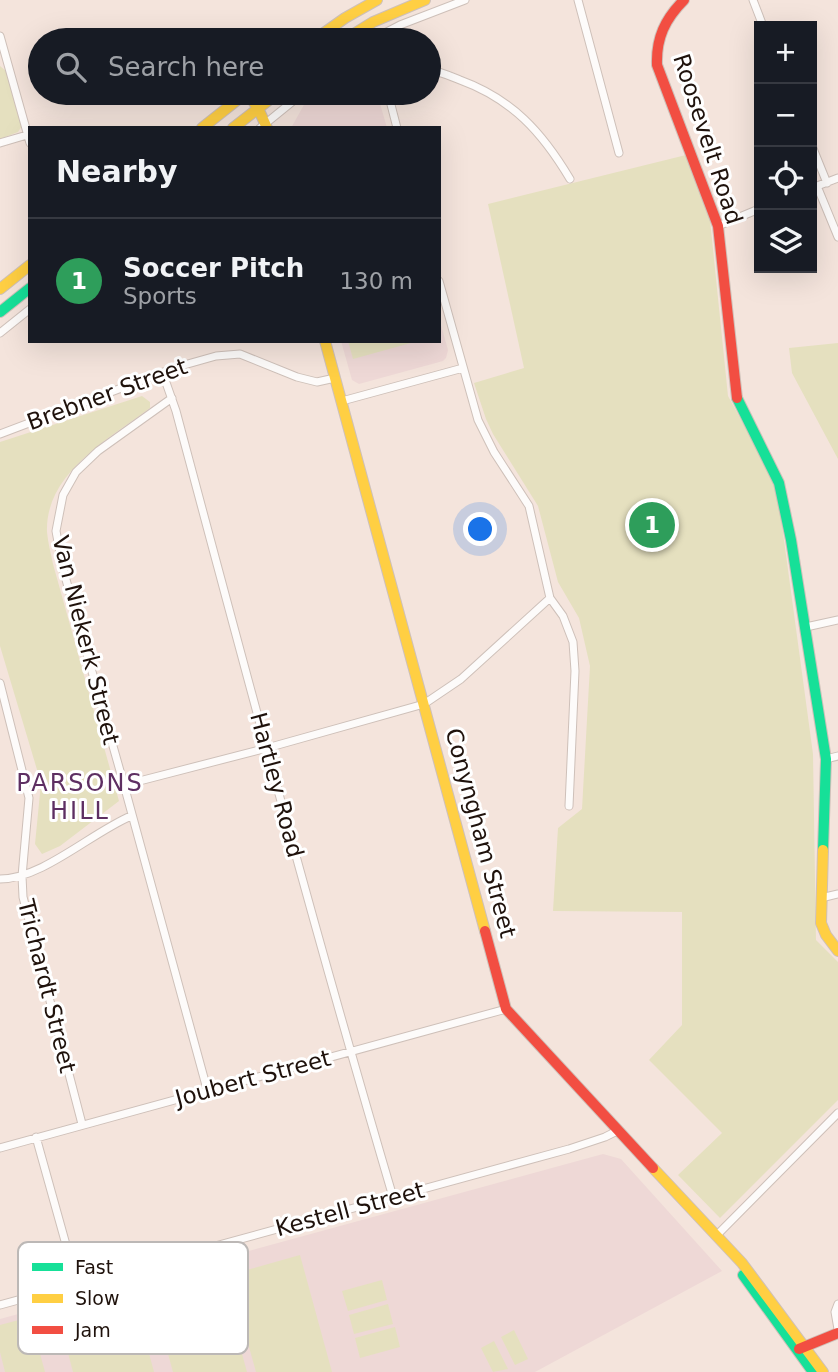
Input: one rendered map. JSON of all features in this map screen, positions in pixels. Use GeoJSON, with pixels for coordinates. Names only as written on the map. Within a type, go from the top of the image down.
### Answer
{"type":"FeatureCollection","features":[{"type":"Feature","properties":{"kind":"street"},"geometry":{"type":"LineString","coordinates":[[331,28],[377,0]]}},
{"type":"Feature","properties":{"kind":"street"},"geometry":{"type":"LineString","coordinates":[[363,28],[425,0]]}},
{"type":"Feature","properties":{"kind":"street"},"geometry":{"type":"LineString","coordinates":[[394,28],[465,0]]}},
{"type":"Feature","properties":{"kind":"street"},"geometry":{"type":"LineString","coordinates":[[578,0],[619,153]]}},
{"type":"Feature","properties":{"kind":"street","name":"Roosevelt Road"},"geometry":{"type":"LineString","coordinates":[[684,0],[662,26],[657,46],[657,65],[718,226],[734,388],[779,483],[791,540],[832,757],[821,898],[823,930],[838,951]]}},
{"type":"Feature","properties":{"kind":"street"},"geometry":{"type":"LineString","coordinates":[[753,0],[761,21]]}},
{"type":"Feature","properties":{"kind":"street"},"geometry":{"type":"LineString","coordinates":[[0,36],[4,61],[28,136]]}},
{"type":"Feature","properties":{"kind":"street"},"geometry":{"type":"LineString","coordinates":[[441,74],[478,87],[502,100],[547,142],[570,179]]}},
{"type":"Feature","properties":{"kind":"street"},"geometry":{"type":"LineString","coordinates":[[205,126],[231,105]]}},
{"type":"Feature","properties":{"kind":"street"},"geometry":{"type":"LineString","coordinates":[[256,105],[264,126],[289,105]]}},
{"type":"Feature","properties":{"kind":"street"},"geometry":{"type":"LineString","coordinates":[[236,126],[262,105]]}},
{"type":"Feature","properties":{"kind":"street"},"geometry":{"type":"LineString","coordinates":[[390,105],[396,126]]}},
{"type":"Feature","properties":{"kind":"street"},"geometry":{"type":"LineString","coordinates":[[0,143],[28,139]]}},
{"type":"Feature","properties":{"kind":"street"},"geometry":{"type":"LineString","coordinates":[[812,147],[827,183]]}},
{"type":"Feature","properties":{"kind":"street"},"geometry":{"type":"LineString","coordinates":[[817,186],[838,178]]}},
{"type":"Feature","properties":{"kind":"street"},"geometry":{"type":"LineString","coordinates":[[817,191],[838,237]]}},
{"type":"Feature","properties":{"kind":"street"},"geometry":{"type":"LineString","coordinates":[[718,226],[757,210]]}},
{"type":"Feature","properties":{"kind":"street"},"geometry":{"type":"LineString","coordinates":[[0,289],[28,267]]}},
{"type":"Feature","properties":{"kind":"street"},"geometry":{"type":"LineString","coordinates":[[441,288],[474,409],[487,438],[533,515],[550,598],[569,629],[575,656],[569,806]]}},
{"type":"Feature","properties":{"kind":"street"},"geometry":{"type":"LineString","coordinates":[[0,312],[28,290]]}},
{"type":"Feature","properties":{"kind":"street"},"geometry":{"type":"LineString","coordinates":[[0,333],[28,311]]}},
{"type":"Feature","properties":{"kind":"street","name":"Conyngham Street"},"geometry":{"type":"LineString","coordinates":[[326,343],[506,1009],[751,1275],[823,1372]]}},
{"type":"Feature","properties":{"kind":"street","name":"Brebner Street"},"geometry":{"type":"LineString","coordinates":[[0,434],[204,359],[240,354],[306,380],[317,382],[335,378]]}},
{"type":"Feature","properties":{"kind":"street"},"geometry":{"type":"LineString","coordinates":[[342,401],[463,368]]}},
{"type":"Feature","properties":{"kind":"street","name":"Hartley Road"},"geometry":{"type":"LineString","coordinates":[[163,374],[172,398],[350,1052],[393,1196]]}},
{"type":"Feature","properties":{"kind":"street","name":"Van Niekerk Street"},"geometry":{"type":"LineString","coordinates":[[172,398],[86,461],[63,495],[56,531],[63,569],[207,1089]]}},
{"type":"Feature","properties":{"kind":"street"},"geometry":{"type":"LineString","coordinates":[[124,785],[424,704],[461,678],[550,598]]}},
{"type":"Feature","properties":{"kind":"street"},"geometry":{"type":"LineString","coordinates":[[806,627],[838,620]]}},
{"type":"Feature","properties":{"kind":"street","name":"Trichardt Street"},"geometry":{"type":"LineString","coordinates":[[0,683],[29,798],[22,876],[23,897],[82,1124]]}},
{"type":"Feature","properties":{"kind":"street"},"geometry":{"type":"LineString","coordinates":[[0,879],[22,876],[40,868],[131,816]]}},
{"type":"Feature","properties":{"kind":"street"},"geometry":{"type":"LineString","coordinates":[[821,898],[838,894]]}},
{"type":"Feature","properties":{"kind":"street","name":"Joubert Street"},"geometry":{"type":"LineString","coordinates":[[0,1148],[506,1009]]}},
{"type":"Feature","properties":{"kind":"street"},"geometry":{"type":"LineString","coordinates":[[716,1236],[838,1113]]}},
{"type":"Feature","properties":{"kind":"street","name":"Kestell Street"},"geometry":{"type":"LineString","coordinates":[[228,1242],[569,1149],[617,1131]]}},
{"type":"Feature","properties":{"kind":"street"},"geometry":{"type":"LineString","coordinates":[[36,1137],[65,1242]]}},
{"type":"Feature","properties":{"kind":"street","name":"Kestell Street"},"geometry":{"type":"LineString","coordinates":[[0,1305],[18,1300]]}},
{"type":"Feature","properties":{"kind":"street"},"geometry":{"type":"LineString","coordinates":[[806,1351],[838,1331],[835,1312],[838,1304]]}},
{"type":"Feature","properties":{"kind":"street","name":"Conyngham Street"},"geometry":{"type":"LineString","coordinates":[[806,1351],[813,1372]]}},
{"type":"Feature","properties":{"kind":"shaded area"},"geometry":{"type":"Polygon","coordinates":[[[0,66],[6,71],[22,126],[18,132],[0,139],[0,66]]]}},
{"type":"Feature","properties":{"kind":"shaded area"},"geometry":{"type":"Polygon","coordinates":[[[304,105],[380,105],[386,126],[292,126],[304,105]]]}},
{"type":"Feature","properties":{"kind":"shaded area"},"geometry":{"type":"Polygon","coordinates":[[[686,155],[710,220],[728,396],[769,471],[778,496],[813,754],[816,940],[838,962],[838,1100],[720,1218],[678,1175],[722,1133],[649,1060],[682,1025],[682,912],[553,911],[558,828],[582,809],[590,666],[579,618],[558,582],[538,506],[493,434],[474,383],[524,368],[488,204],[686,155]]]}},
{"type":"Feature","properties":{"kind":"shaded area"},"geometry":{"type":"Polygon","coordinates":[[[441,325],[448,350],[443,361],[359,384],[352,380],[342,343],[441,343],[441,325]]]}},
{"type":"Feature","properties":{"kind":"shaded area"},"geometry":{"type":"Polygon","coordinates":[[[349,343],[411,343],[353,359],[349,343]]]}},
{"type":"Feature","properties":{"kind":"shaded area"},"geometry":{"type":"Polygon","coordinates":[[[838,343],[838,459],[792,373],[789,348],[838,343]]]}},
{"type":"Feature","properties":{"kind":"shaded area"},"geometry":{"type":"Polygon","coordinates":[[[142,396],[150,402],[150,408],[82,460],[56,492],[49,511],[47,532],[53,564],[119,801],[60,846],[42,854],[35,844],[41,783],[0,646],[0,442],[142,396]]]}},
{"type":"Feature","properties":{"kind":"shaded area"},"geometry":{"type":"Polygon","coordinates":[[[603,1154],[621,1159],[722,1271],[535,1372],[0,1372],[0,1319],[18,1314],[18,1354],[248,1354],[248,1251],[603,1154]]]}},
{"type":"Feature","properties":{"kind":"shaded area"},"geometry":{"type":"Polygon","coordinates":[[[300,1255],[332,1372],[256,1372],[248,1343],[248,1270],[300,1255]]]}},
{"type":"Feature","properties":{"kind":"shaded area"},"geometry":{"type":"Polygon","coordinates":[[[382,1280],[387,1300],[348,1311],[342,1291],[382,1280]]]}},
{"type":"Feature","properties":{"kind":"shaded area"},"geometry":{"type":"Polygon","coordinates":[[[388,1304],[393,1324],[354,1334],[349,1315],[388,1304]]]}},
{"type":"Feature","properties":{"kind":"shaded area"},"geometry":{"type":"Polygon","coordinates":[[[18,1320],[18,1354],[40,1354],[45,1372],[5,1372],[0,1352],[0,1325],[18,1320]]]}},
{"type":"Feature","properties":{"kind":"shaded area"},"geometry":{"type":"Polygon","coordinates":[[[395,1327],[400,1347],[360,1358],[355,1338],[395,1327]]]}},
{"type":"Feature","properties":{"kind":"shaded area"},"geometry":{"type":"Polygon","coordinates":[[[514,1330],[528,1359],[515,1365],[501,1337],[514,1330]]]}},
{"type":"Feature","properties":{"kind":"shaded area"},"geometry":{"type":"Polygon","coordinates":[[[494,1341],[508,1369],[493,1372],[481,1348],[494,1341]]]}},
{"type":"Feature","properties":{"kind":"shaded area"},"geometry":{"type":"Polygon","coordinates":[[[68,1354],[149,1354],[154,1372],[73,1372],[68,1354]]]}},
{"type":"Feature","properties":{"kind":"shaded area"},"geometry":{"type":"Polygon","coordinates":[[[168,1354],[242,1354],[247,1372],[173,1372],[168,1354]]]}},
{"type":"Feature","properties":{"kind":"traffic: fast"},"geometry":{"type":"LineString","coordinates":[[0,312],[28,290]]}},
{"type":"Feature","properties":{"kind":"traffic: fast"},"geometry":{"type":"LineString","coordinates":[[737,398],[779,483],[791,540],[826,759],[823,850]]}},
{"type":"Feature","properties":{"kind":"traffic: fast"},"geometry":{"type":"LineString","coordinates":[[743,1275],[813,1372]]}},
{"type":"Feature","properties":{"kind":"traffic: slow"},"geometry":{"type":"LineString","coordinates":[[331,28],[377,0]]}},
{"type":"Feature","properties":{"kind":"traffic: slow"},"geometry":{"type":"LineString","coordinates":[[363,28],[425,0]]}},
{"type":"Feature","properties":{"kind":"traffic: slow"},"geometry":{"type":"LineString","coordinates":[[205,126],[231,105]]}},
{"type":"Feature","properties":{"kind":"traffic: slow"},"geometry":{"type":"LineString","coordinates":[[256,105],[266,126]]}},
{"type":"Feature","properties":{"kind":"traffic: slow"},"geometry":{"type":"LineString","coordinates":[[236,126],[263,105]]}},
{"type":"Feature","properties":{"kind":"traffic: slow"},"geometry":{"type":"LineString","coordinates":[[0,289],[28,267]]}},
{"type":"Feature","properties":{"kind":"traffic: slow"},"geometry":{"type":"LineString","coordinates":[[326,343],[485,931]]}},
{"type":"Feature","properties":{"kind":"traffic: slow"},"geometry":{"type":"LineString","coordinates":[[823,850],[821,923],[838,951]]}},
{"type":"Feature","properties":{"kind":"traffic: slow"},"geometry":{"type":"LineString","coordinates":[[653,1168],[742,1263],[823,1372]]}},
{"type":"Feature","properties":{"kind":"traffic: jam"},"geometry":{"type":"LineString","coordinates":[[684,0],[663,30],[658,46],[657,65],[718,226],[737,398]]}},
{"type":"Feature","properties":{"kind":"traffic: jam"},"geometry":{"type":"LineString","coordinates":[[485,931],[506,1009],[653,1168]]}},
{"type":"Feature","properties":{"kind":"traffic: jam"},"geometry":{"type":"LineString","coordinates":[[799,1349],[838,1333]]}},
{"type":"Feature","properties":{"kind":"place","name":"Soccer Pitch"},"geometry":{"type":"Point","coordinates":[652,525]}},
{"type":"Feature","properties":{"kind":"district","name":"PARSONS HILL"},"geometry":{"type":"Point","coordinates":[80,797]}}]}
